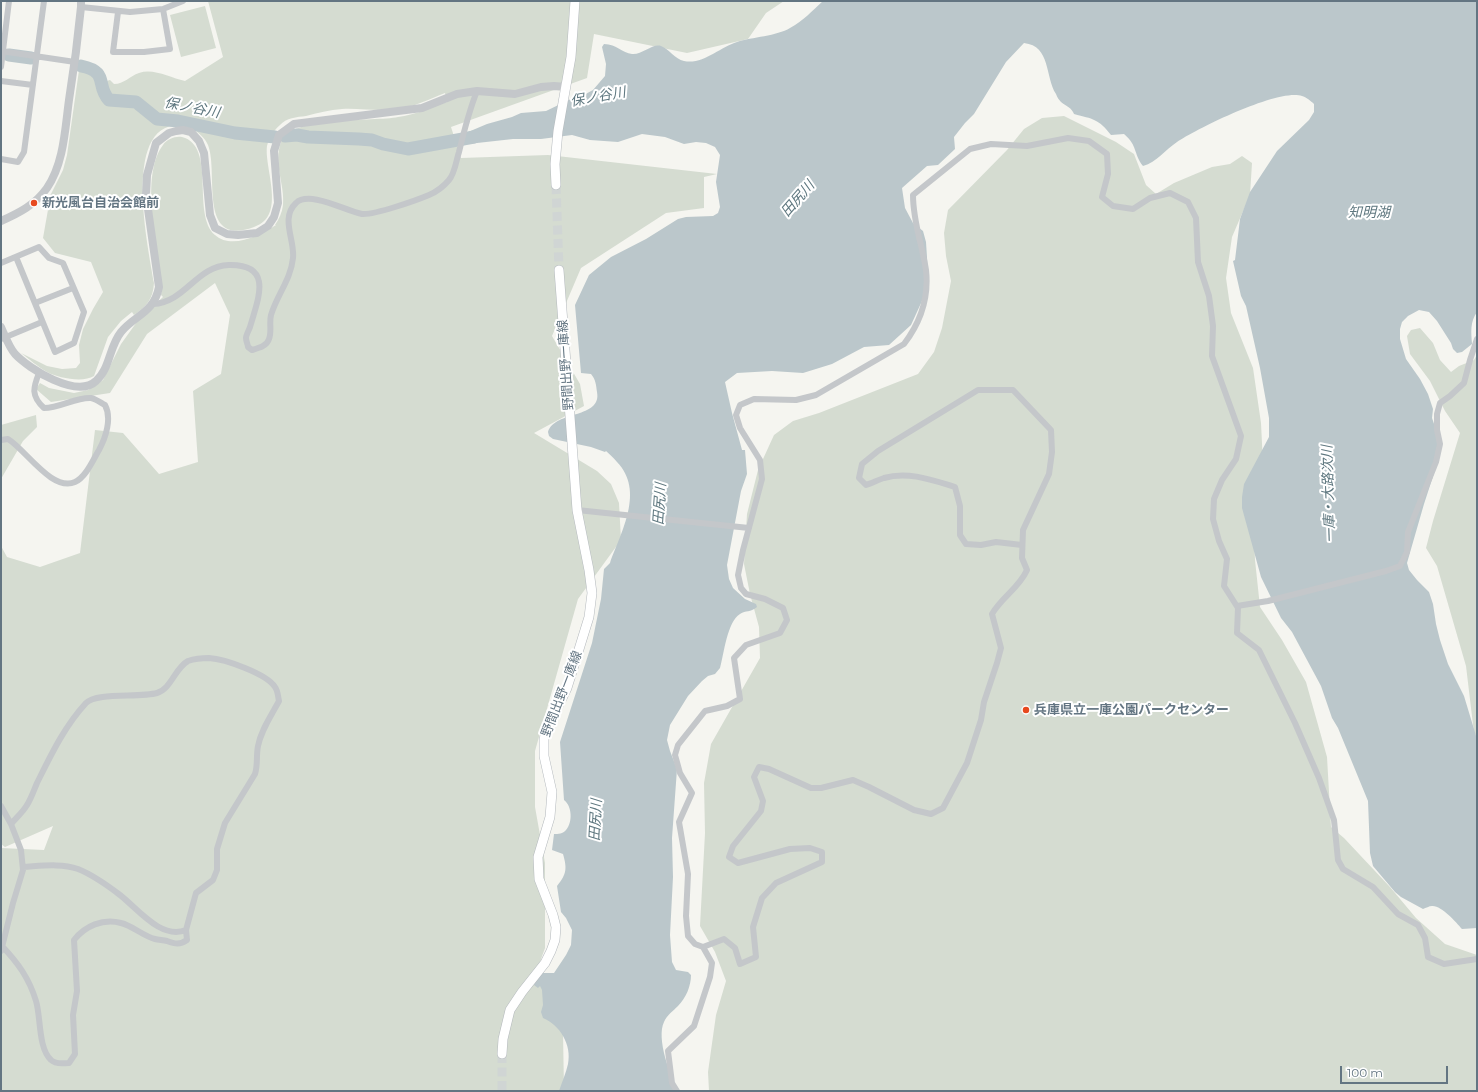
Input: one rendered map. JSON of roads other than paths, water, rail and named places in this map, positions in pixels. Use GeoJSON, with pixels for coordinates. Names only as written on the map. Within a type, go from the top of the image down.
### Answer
{"type":"FeatureCollection","features":[{"type":"Feature","properties":{"kind":"main road"},"geometry":{"type":"LineString","coordinates":[[556,185],[555,164],[558,131],[571,56],[576,1]]}},
{"type":"Feature","properties":{"kind":"main road","name":"野間出野一庫線"},"geometry":{"type":"LineString","coordinates":[[502,1054],[503,1039],[510,1010],[545,963],[555,940],[556,927],[539,879],[538,857],[550,817],[552,792],[544,756],[544,739],[548,727],[567,688],[589,617],[592,593],[577,510],[559,270]]}},
{"type":"Feature","properties":{"kind":"street"},"geometry":{"type":"LineString","coordinates":[[1,67],[4,12],[9,1]]}},
{"type":"Feature","properties":{"kind":"street"},"geometry":{"type":"LineString","coordinates":[[1,159],[18,162],[24,152],[44,1]]}},
{"type":"Feature","properties":{"kind":"street"},"geometry":{"type":"LineString","coordinates":[[1,221],[20,213],[34,202],[47,188],[56,170],[62,152],[75,62],[81,4],[118,12],[163,10],[183,1]]}},
{"type":"Feature","properties":{"kind":"street"},"geometry":{"type":"LineString","coordinates":[[118,12],[113,52],[144,52],[170,48],[163,10]]}},
{"type":"Feature","properties":{"kind":"street"},"geometry":{"type":"LineString","coordinates":[[2,51],[75,62]]}},
{"type":"Feature","properties":{"kind":"street"},"geometry":{"type":"LineString","coordinates":[[1,81],[33,85]]}},
{"type":"Feature","properties":{"kind":"street"},"geometry":{"type":"LineString","coordinates":[[1,327],[3,338],[18,357],[39,373],[58,382],[76,386],[95,383],[104,371],[113,345],[121,332],[153,304],[157,296],[159,287],[146,196],[147,175],[156,143],[169,133],[184,130],[191,132],[199,141],[204,153],[210,215],[216,228],[228,234],[238,235],[257,233],[268,226],[274,217],[278,203],[274,151],[279,135],[294,124],[422,108],[457,94],[477,91],[515,94],[541,87],[566,87]]}},
{"type":"Feature","properties":{"kind":"street"},"geometry":{"type":"LineString","coordinates":[[153,304],[163,303],[174,298],[184,291],[194,280],[218,266],[240,265],[250,268],[257,273],[260,280],[260,288],[246,339],[248,347],[252,350],[265,345],[269,340],[272,314],[290,272],[293,258],[293,249],[288,221],[290,210],[297,202],[305,199],[314,199],[363,214],[378,213],[430,194],[450,179],[471,106],[477,91]]}},
{"type":"Feature","properties":{"kind":"street"},"geometry":{"type":"LineString","coordinates":[[677,1091],[672,1083],[668,1051],[694,1026],[710,977],[712,963],[703,947],[695,944],[688,936],[686,916],[688,874],[679,822],[692,793],[680,773],[675,755],[678,745],[705,711],[727,706],[740,699],[734,658],[746,646],[780,632],[787,620],[783,608],[746,594],[741,588],[738,575],[742,550],[762,479],[760,460],[740,428],[736,415],[740,405],[754,399],[796,400],[816,395],[904,344],[914,331],[926,291],[926,270],[913,210],[913,195],[970,149],[991,144],[1027,146],[1068,138],[1089,141],[1107,154],[1108,174],[1102,197],[1113,206],[1133,209],[1150,198],[1170,193],[1188,202],[1196,218],[1198,262],[1209,296],[1213,326],[1212,356],[1241,436],[1236,459],[1222,480],[1214,499],[1213,519],[1219,541],[1227,560],[1224,586],[1238,608],[1237,633],[1259,650],[1295,723],[1319,778],[1334,820],[1338,860],[1343,869],[1373,887],[1398,914],[1418,925],[1425,938],[1428,957],[1444,964],[1477,959]]}},
{"type":"Feature","properties":{"kind":"street"},"geometry":{"type":"LineString","coordinates":[[1,263],[39,247],[49,258],[63,263],[84,312],[74,343],[55,352],[16,257]]}},
{"type":"Feature","properties":{"kind":"street"},"geometry":{"type":"LineString","coordinates":[[35,304],[74,288]]}},
{"type":"Feature","properties":{"kind":"street"},"geometry":{"type":"LineString","coordinates":[[3,338],[42,322]]}},
{"type":"Feature","properties":{"kind":"street"},"geometry":{"type":"LineString","coordinates":[[1237,606],[1268,601],[1386,571],[1400,566],[1406,552],[1408,532],[1436,462],[1440,444],[1437,430],[1437,414],[1440,403],[1464,383],[1477,339]]}},
{"type":"Feature","properties":{"kind":"street"},"geometry":{"type":"LineString","coordinates":[[1,440],[8,439],[17,444],[51,479],[61,482],[75,482],[83,475],[104,441],[109,416],[105,405],[92,398],[53,408],[44,408],[37,401],[34,392],[35,382],[39,373]]}},
{"type":"Feature","properties":{"kind":"street"},"geometry":{"type":"LineString","coordinates":[[703,947],[724,939],[735,948],[740,964],[756,956],[753,927],[762,898],[776,883],[822,862],[822,852],[810,848],[790,849],[738,863],[729,857],[733,846],[761,811],[763,801],[754,777],[759,767],[769,769],[811,788],[821,788],[853,780],[914,810],[931,814],[943,808],[967,763],[981,720],[984,702],[1001,648],[992,614],[998,604],[1022,581],[1027,570],[1022,558],[1023,530],[1049,474],[1052,452],[1052,430],[1013,390],[978,390],[878,451],[862,464],[859,478],[866,485],[884,478],[907,475],[928,479],[955,487],[960,506],[960,535],[966,544],[981,545],[996,542],[1022,545]]}},
{"type":"Feature","properties":{"kind":"street"},"geometry":{"type":"LineString","coordinates":[[577,510],[749,528]]}},
{"type":"Feature","properties":{"kind":"street"},"geometry":{"type":"LineString","coordinates":[[1,806],[11,824],[21,850],[23,867],[2,948],[18,963],[36,1002],[40,1030],[46,1053],[52,1061],[56,1063],[69,1063],[75,1054],[73,1015],[77,991],[74,940],[79,934],[97,923],[116,922],[122,923],[155,939],[175,944],[182,944],[187,940],[186,930],[196,893],[213,880],[217,870],[217,849],[225,823],[255,774],[258,765],[257,749],[259,740],[279,701],[275,686],[266,678],[253,671],[210,658],[193,660],[182,667],[165,689],[159,692],[129,696],[99,696],[87,701],[67,725],[27,806],[11,824]]}},
{"type":"Feature","properties":{"kind":"street"},"geometry":{"type":"LineString","coordinates":[[23,867],[58,866],[78,869],[92,875],[120,895],[155,925],[176,933],[186,930]]}},
{"type":"Feature","properties":{"kind":"water","name":"知明湖"},"geometry":{"type":"Polygon","coordinates":[[[823,1],[1477,1],[1477,312],[1472,323],[1472,344],[1462,352],[1457,353],[1453,349],[1451,343],[1437,321],[1429,312],[1419,310],[1408,316],[1402,322],[1400,339],[1406,359],[1420,379],[1428,394],[1433,409],[1432,418],[1441,444],[1440,455],[1407,563],[1409,570],[1429,592],[1433,604],[1440,640],[1448,664],[1464,696],[1477,739],[1477,928],[1462,929],[1440,908],[1432,906],[1423,909],[1401,897],[1373,866],[1370,853],[1368,801],[1338,728],[1332,718],[1321,686],[1292,632],[1281,618],[1261,577],[1242,508],[1244,484],[1269,437],[1269,418],[1260,368],[1246,306],[1241,296],[1233,261],[1235,260],[1240,219],[1250,192],[1277,151],[1309,120],[1314,112],[1314,104],[1302,96],[1291,95],[1258,103],[1220,119],[1187,136],[1173,145],[1153,162],[1143,166],[1134,146],[1124,134],[1111,135],[1095,120],[1074,114],[1061,102],[1053,87],[1043,56],[1033,45],[1024,43],[1006,62],[974,114],[954,137],[955,149],[938,165],[927,166],[902,188],[905,208],[913,223],[923,231],[926,242],[928,273],[922,301],[911,325],[889,345],[864,347],[832,364],[803,373],[772,371],[737,373],[725,382],[742,450],[745,450],[747,474],[741,491],[727,565],[729,579],[733,588],[745,599],[756,604],[757,607],[740,614],[736,618],[729,631],[720,668],[715,674],[708,676],[702,681],[688,696],[670,725],[667,740],[677,769],[672,838],[673,877],[670,935],[672,962],[676,970],[688,972],[691,975],[686,996],[667,1017],[662,1029],[665,1057],[675,1085],[679,1091],[559,1091],[568,1064],[568,1050],[563,1036],[555,1025],[543,1018],[541,1012],[543,1005],[542,990],[540,986],[538,988],[534,985],[538,973],[554,973],[571,945],[572,930],[561,912],[557,886],[563,878],[565,871],[563,854],[552,850],[554,834],[560,834],[565,831],[571,819],[569,806],[564,800],[560,742],[592,643],[601,599],[604,569],[610,563],[620,538],[628,512],[630,499],[629,486],[625,473],[606,451],[553,439],[549,436],[548,432],[552,425],[559,420],[586,411],[597,401],[596,383],[594,378],[591,374],[581,373],[575,305],[589,275],[611,257],[646,239],[678,219],[686,217],[713,216],[718,213],[720,207],[716,182],[720,155],[715,147],[706,143],[696,142],[684,144],[665,137],[642,134],[618,142],[590,140],[572,135],[541,139],[513,139],[468,144],[460,142],[457,139],[461,135],[487,124],[521,113],[546,111],[593,90],[605,76],[606,64],[602,47],[604,44],[612,45],[632,54],[640,53],[654,46],[661,46],[681,60],[691,62],[705,58],[737,42],[785,31],[803,19],[823,1]]]}},
{"type":"Feature","properties":{"kind":"waterway","name":"保ノ谷川"},"geometry":{"type":"LineString","coordinates":[[9,55],[31,58]]}},
{"type":"Feature","properties":{"kind":"waterway","name":"保ノ谷川"},"geometry":{"type":"LineString","coordinates":[[81,66],[90,69],[99,75],[103,89],[109,100],[136,102],[157,119],[178,121],[235,133],[275,137]]}},
{"type":"Feature","properties":{"kind":"waterway","name":"保ノ谷川"},"geometry":{"type":"LineString","coordinates":[[285,136],[297,135],[308,137],[372,140],[383,144],[408,149],[474,137]]}},
{"type":"Feature","properties":{"kind":"tunnel"},"geometry":{"type":"LineString","coordinates":[[556,185],[559,270]]}},
{"type":"Feature","properties":{"kind":"tunnel"},"geometry":{"type":"LineString","coordinates":[[502,1054],[502,1091]]}},
{"type":"Feature","properties":{"kind":"place","name":"新光風台自治会館前"},"geometry":{"type":"Point","coordinates":[34,203]}},
{"type":"Feature","properties":{"kind":"place","name":"兵庫県立一庫公園パークセンター"},"geometry":{"type":"Point","coordinates":[1026,710]}},
{"type":"Feature","properties":{"kind":"water label","name":"田尻川"},"geometry":{"type":"Point","coordinates":[798,199]}},
{"type":"Feature","properties":{"kind":"water label","name":"一庫・大路次川"},"geometry":{"type":"Point","coordinates":[1329,494]}},
{"type":"Feature","properties":{"kind":"water label","name":"田尻川"},"geometry":{"type":"Point","coordinates":[660,504]}},
{"type":"Feature","properties":{"kind":"water label","name":"田尻川"},"geometry":{"type":"Point","coordinates":[596,820]}}]}
